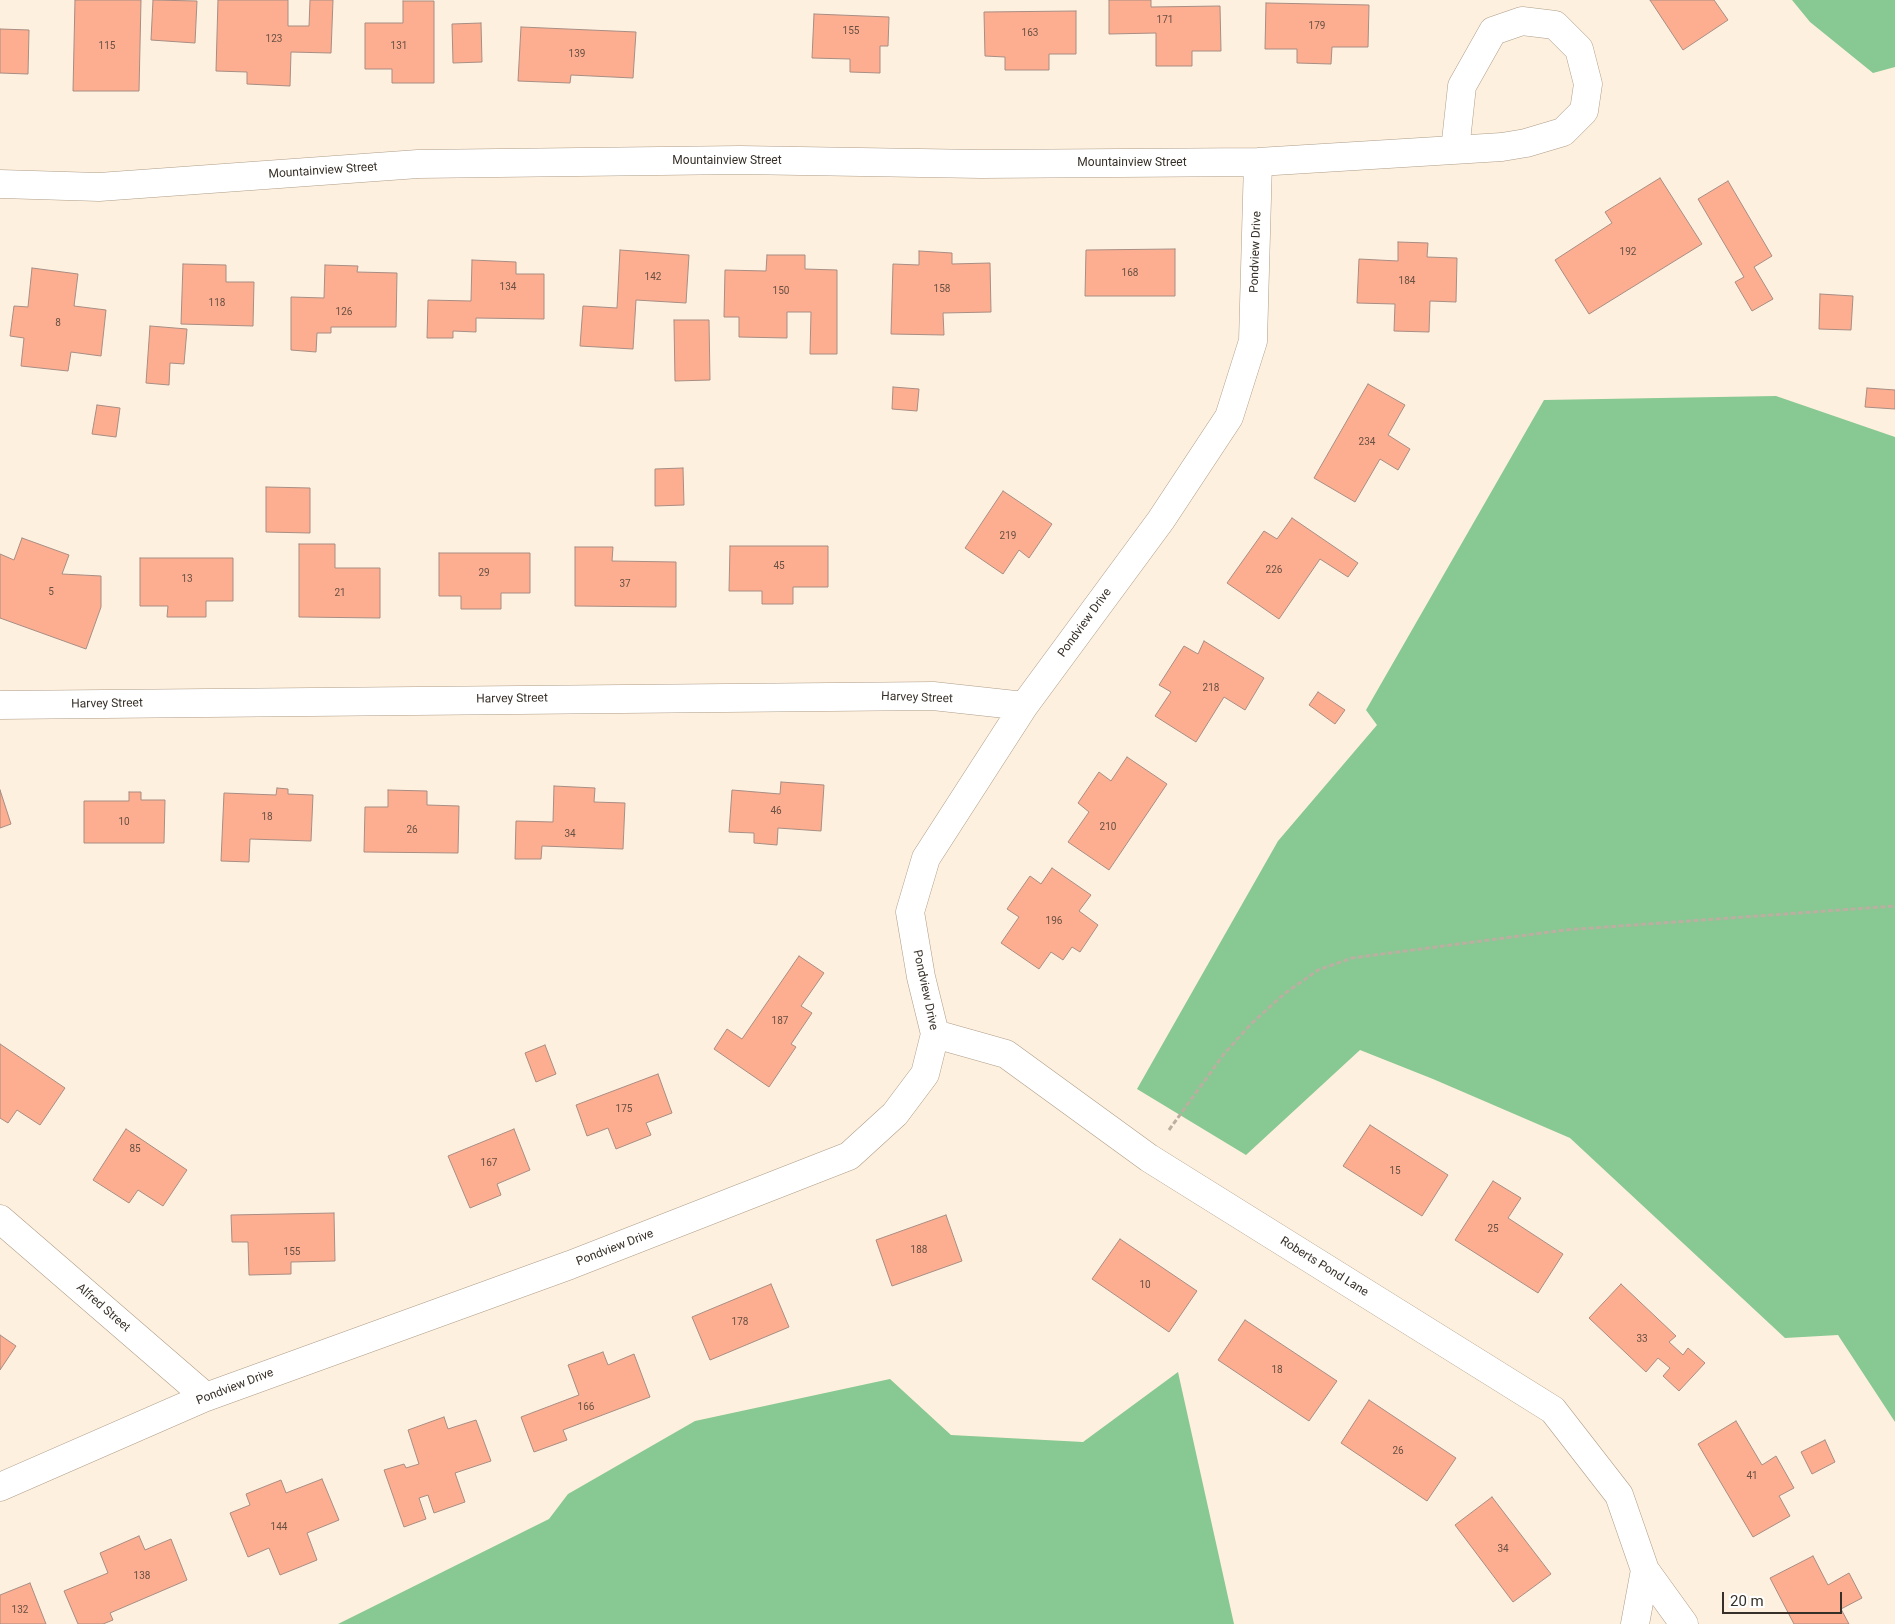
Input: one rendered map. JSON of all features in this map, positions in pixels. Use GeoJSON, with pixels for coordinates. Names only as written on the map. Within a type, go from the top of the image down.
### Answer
{"type":"FeatureCollection","features":[{"type":"Feature","properties":{"kind":"street","name":"Mountainview Street"},"geometry":{"type":"LineString","coordinates":[[0,184],[100,187],[418,164],[740,160],[980,164],[1258,162],[1455,150],[1502,147],[1526,143],[1563,132],[1584,111],[1588,84],[1580,49],[1555,25],[1522,21],[1494,31],[1462,86],[1455,150]]}},
{"type":"Feature","properties":{"kind":"street","name":"Pondview Drive"},"geometry":{"type":"LineString","coordinates":[[0,1487],[206,1397],[570,1265],[849,1156],[895,1114],[925,1074],[935,1034],[920,977],[910,912],[926,858],[1024,706],[1162,520],[1230,417],[1253,341],[1258,162]]}},
{"type":"Feature","properties":{"kind":"street","name":"Harvey Street"},"geometry":{"type":"LineString","coordinates":[[0,704],[933,696],[1024,706]]}},
{"type":"Feature","properties":{"kind":"street","name":"Roberts Pond Lane"},"geometry":{"type":"LineString","coordinates":[[935,1034],[1006,1054],[1149,1158],[1553,1410],[1619,1495],[1645,1570],[1684,1624]]}},
{"type":"Feature","properties":{"kind":"street","name":"Alfred Street"},"geometry":{"type":"LineString","coordinates":[[0,1219],[206,1397]]}},
{"type":"Feature","properties":{"kind":"street","name":"Roberts Pond Lane"},"geometry":{"type":"LineString","coordinates":[[1635,1624],[1645,1570]]}},
{"type":"Feature","properties":{"kind":"path"},"geometry":{"type":"LineString","coordinates":[[1149,1158],[1224,1054],[1250,1024],[1284,994],[1318,970],[1352,958],[1565,930],[1895,906]]}},
{"type":"Feature","properties":{"kind":"green space"},"geometry":{"type":"Polygon","coordinates":[[[1792,0],[1895,0],[1895,67],[1873,73],[1810,22],[1792,0]]]}},
{"type":"Feature","properties":{"kind":"green space"},"geometry":{"type":"Polygon","coordinates":[[[1776,396],[1895,437],[1895,1422],[1838,1335],[1785,1338],[1570,1138],[1360,1050],[1246,1155],[1137,1089],[1278,841],[1377,725],[1366,710],[1544,400],[1776,396]]]}},
{"type":"Feature","properties":{"kind":"green space"},"geometry":{"type":"Polygon","coordinates":[[[1178,1372],[1234,1624],[338,1624],[549,1519],[568,1494],[695,1421],[890,1379],[951,1435],[1083,1442],[1178,1372]]]}},
{"type":"Feature","properties":{"kind":"building"},"geometry":{"type":"Polygon","coordinates":[[[75,0],[141,0],[139,91],[73,91],[75,0]]]}},
{"type":"Feature","properties":{"kind":"building"},"geometry":{"type":"Polygon","coordinates":[[[153,0],[197,1],[195,43],[151,40],[153,0]]]}},
{"type":"Feature","properties":{"kind":"building"},"geometry":{"type":"Polygon","coordinates":[[[218,0],[288,0],[288,26],[309,26],[310,0],[333,0],[331,53],[291,52],[290,86],[247,84],[247,72],[216,71],[218,0]]]}},
{"type":"Feature","properties":{"kind":"building"},"geometry":{"type":"Polygon","coordinates":[[[1109,0],[1151,0],[1151,7],[1220,6],[1221,51],[1192,51],[1192,66],[1156,66],[1156,33],[1109,34],[1109,0]]]}},
{"type":"Feature","properties":{"kind":"building"},"geometry":{"type":"Polygon","coordinates":[[[1650,0],[1714,0],[1728,20],[1683,50],[1650,0]]]}},
{"type":"Feature","properties":{"kind":"building"},"geometry":{"type":"Polygon","coordinates":[[[403,1],[434,1],[434,83],[392,83],[392,69],[365,69],[365,23],[403,23],[403,1]]]}},
{"type":"Feature","properties":{"kind":"building"},"geometry":{"type":"Polygon","coordinates":[[[1266,3],[1369,5],[1368,47],[1332,47],[1331,64],[1297,63],[1297,49],[1265,49],[1266,3]]]}},
{"type":"Feature","properties":{"kind":"building"},"geometry":{"type":"Polygon","coordinates":[[[1076,11],[1076,54],[1049,54],[1049,70],[1005,70],[1005,57],[985,56],[984,12],[1076,11]]]}},
{"type":"Feature","properties":{"kind":"building"},"geometry":{"type":"Polygon","coordinates":[[[814,14],[889,17],[888,46],[880,46],[880,73],[850,72],[850,59],[812,58],[814,14]]]}},
{"type":"Feature","properties":{"kind":"building"},"geometry":{"type":"Polygon","coordinates":[[[481,23],[482,62],[453,63],[452,24],[481,23]]]}},
{"type":"Feature","properties":{"kind":"building"},"geometry":{"type":"Polygon","coordinates":[[[521,27],[636,32],[633,78],[571,75],[570,83],[518,81],[521,27]]]}},
{"type":"Feature","properties":{"kind":"building"},"geometry":{"type":"Polygon","coordinates":[[[0,29],[29,30],[28,74],[0,73],[0,29]]]}},
{"type":"Feature","properties":{"kind":"building"},"geometry":{"type":"Polygon","coordinates":[[[1660,178],[1702,244],[1589,314],[1555,260],[1612,223],[1605,212],[1660,178]]]}},
{"type":"Feature","properties":{"kind":"building"},"geometry":{"type":"Polygon","coordinates":[[[1728,181],[1772,256],[1754,267],[1773,299],[1752,311],[1735,282],[1744,277],[1698,199],[1728,181]]]}},
{"type":"Feature","properties":{"kind":"building"},"geometry":{"type":"Polygon","coordinates":[[[1398,242],[1428,243],[1427,257],[1457,258],[1456,302],[1430,301],[1429,332],[1394,331],[1395,304],[1357,303],[1359,259],[1398,261],[1398,242]]]}},
{"type":"Feature","properties":{"kind":"building"},"geometry":{"type":"Polygon","coordinates":[[[1175,249],[1175,296],[1085,296],[1086,250],[1175,249]]]}},
{"type":"Feature","properties":{"kind":"building"},"geometry":{"type":"Polygon","coordinates":[[[620,250],[689,255],[686,303],[636,300],[633,349],[580,346],[583,306],[617,308],[620,250]]]}},
{"type":"Feature","properties":{"kind":"building"},"geometry":{"type":"Polygon","coordinates":[[[919,251],[952,253],[952,264],[990,263],[991,312],[943,313],[944,335],[891,334],[893,264],[919,265],[919,251]]]}},
{"type":"Feature","properties":{"kind":"building"},"geometry":{"type":"Polygon","coordinates":[[[767,255],[805,255],[805,269],[837,270],[837,354],[810,354],[811,312],[787,312],[787,338],[739,337],[739,317],[724,317],[725,270],[766,271],[767,255]]]}},
{"type":"Feature","properties":{"kind":"building"},"geometry":{"type":"Polygon","coordinates":[[[472,260],[516,262],[516,274],[544,274],[544,319],[476,318],[476,332],[453,331],[453,338],[427,338],[428,300],[471,301],[472,260]]]}},
{"type":"Feature","properties":{"kind":"building"},"geometry":{"type":"Polygon","coordinates":[[[183,264],[226,265],[226,282],[254,282],[253,326],[181,324],[183,264]]]}},
{"type":"Feature","properties":{"kind":"building"},"geometry":{"type":"Polygon","coordinates":[[[325,265],[358,266],[357,272],[397,273],[396,327],[331,327],[331,333],[317,333],[316,352],[291,350],[291,297],[324,298],[325,265]]]}},
{"type":"Feature","properties":{"kind":"building"},"geometry":{"type":"Polygon","coordinates":[[[32,268],[78,274],[74,306],[106,310],[101,356],[71,352],[68,371],[21,366],[24,338],[10,336],[14,306],[28,307],[32,268]]]}},
{"type":"Feature","properties":{"kind":"building"},"geometry":{"type":"Polygon","coordinates":[[[1820,294],[1853,296],[1851,330],[1819,329],[1820,294]]]}},
{"type":"Feature","properties":{"kind":"building"},"geometry":{"type":"Polygon","coordinates":[[[674,320],[709,320],[710,380],[675,381],[674,320]]]}},
{"type":"Feature","properties":{"kind":"building"},"geometry":{"type":"Polygon","coordinates":[[[150,326],[187,329],[184,364],[170,363],[169,385],[146,383],[150,326]]]}},
{"type":"Feature","properties":{"kind":"building"},"geometry":{"type":"Polygon","coordinates":[[[1368,384],[1405,405],[1388,435],[1410,449],[1398,470],[1380,459],[1355,502],[1314,478],[1368,384]]]}},
{"type":"Feature","properties":{"kind":"building"},"geometry":{"type":"Polygon","coordinates":[[[893,387],[919,389],[917,411],[892,409],[893,387]]]}},
{"type":"Feature","properties":{"kind":"building"},"geometry":{"type":"Polygon","coordinates":[[[1867,388],[1895,390],[1895,409],[1865,407],[1867,388]]]}},
{"type":"Feature","properties":{"kind":"building"},"geometry":{"type":"Polygon","coordinates":[[[97,405],[120,408],[116,437],[92,434],[97,405]]]}},
{"type":"Feature","properties":{"kind":"building"},"geometry":{"type":"Polygon","coordinates":[[[683,468],[684,505],[655,506],[655,469],[683,468]]]}},
{"type":"Feature","properties":{"kind":"building"},"geometry":{"type":"Polygon","coordinates":[[[266,487],[310,488],[310,533],[266,532],[266,487]]]}},
{"type":"Feature","properties":{"kind":"building"},"geometry":{"type":"Polygon","coordinates":[[[1003,491],[1052,524],[1029,558],[1019,550],[1003,574],[965,548],[1003,491]]]}},
{"type":"Feature","properties":{"kind":"building"},"geometry":{"type":"Polygon","coordinates":[[[1292,518],[1358,563],[1348,577],[1320,559],[1279,619],[1227,583],[1264,531],[1277,539],[1292,518]]]}},
{"type":"Feature","properties":{"kind":"building"},"geometry":{"type":"Polygon","coordinates":[[[22,538],[69,555],[62,574],[101,576],[101,607],[86,649],[0,618],[0,554],[14,560],[22,538]]]}},
{"type":"Feature","properties":{"kind":"building"},"geometry":{"type":"Polygon","coordinates":[[[299,544],[335,544],[335,568],[380,568],[380,618],[299,617],[299,544]]]}},
{"type":"Feature","properties":{"kind":"building"},"geometry":{"type":"Polygon","coordinates":[[[730,546],[828,546],[828,587],[793,587],[793,604],[762,604],[762,591],[729,591],[730,546]]]}},
{"type":"Feature","properties":{"kind":"building"},"geometry":{"type":"Polygon","coordinates":[[[575,547],[613,547],[612,561],[676,562],[676,607],[575,606],[575,547]]]}},
{"type":"Feature","properties":{"kind":"building"},"geometry":{"type":"Polygon","coordinates":[[[439,553],[530,553],[530,593],[501,593],[501,609],[461,609],[461,596],[439,596],[439,553]]]}},
{"type":"Feature","properties":{"kind":"building"},"geometry":{"type":"Polygon","coordinates":[[[140,558],[233,558],[233,601],[206,601],[206,617],[167,617],[168,606],[140,606],[140,558]]]}},
{"type":"Feature","properties":{"kind":"building"},"geometry":{"type":"Polygon","coordinates":[[[1204,641],[1264,678],[1245,710],[1224,697],[1196,742],[1155,716],[1171,692],[1159,685],[1184,646],[1198,654],[1204,641]]]}},
{"type":"Feature","properties":{"kind":"building"},"geometry":{"type":"Polygon","coordinates":[[[1318,692],[1345,710],[1335,724],[1309,705],[1318,692]]]}},
{"type":"Feature","properties":{"kind":"building"},"geometry":{"type":"Polygon","coordinates":[[[1127,757],[1167,784],[1109,870],[1068,842],[1089,812],[1078,803],[1099,772],[1111,781],[1127,757]]]}},
{"type":"Feature","properties":{"kind":"building"},"geometry":{"type":"Polygon","coordinates":[[[781,782],[824,785],[821,831],[778,828],[777,845],[754,843],[754,833],[729,832],[732,790],[780,794],[781,782]]]}},
{"type":"Feature","properties":{"kind":"building"},"geometry":{"type":"Polygon","coordinates":[[[554,786],[595,788],[594,802],[625,803],[623,849],[542,846],[541,859],[515,859],[516,821],[553,822],[554,786]]]}},
{"type":"Feature","properties":{"kind":"building"},"geometry":{"type":"Polygon","coordinates":[[[277,788],[288,789],[288,794],[313,795],[311,841],[250,839],[249,862],[221,861],[224,793],[276,795],[277,788]]]}},
{"type":"Feature","properties":{"kind":"building"},"geometry":{"type":"Polygon","coordinates":[[[0,790],[11,824],[0,828],[0,790]]]}},
{"type":"Feature","properties":{"kind":"building"},"geometry":{"type":"Polygon","coordinates":[[[388,790],[427,791],[427,805],[459,806],[458,853],[364,852],[365,807],[388,807],[388,790]]]}},
{"type":"Feature","properties":{"kind":"building"},"geometry":{"type":"Polygon","coordinates":[[[129,792],[141,792],[141,800],[165,800],[164,843],[84,843],[84,801],[129,801],[129,792]]]}},
{"type":"Feature","properties":{"kind":"building"},"geometry":{"type":"Polygon","coordinates":[[[1052,868],[1091,895],[1079,911],[1098,925],[1080,952],[1072,947],[1063,960],[1051,952],[1039,969],[1001,943],[1019,917],[1007,909],[1030,876],[1041,884],[1052,868]]]}},
{"type":"Feature","properties":{"kind":"building"},"geometry":{"type":"Polygon","coordinates":[[[799,956],[824,973],[801,1006],[812,1013],[791,1044],[796,1047],[769,1087],[714,1049],[727,1029],[742,1039],[799,956]]]}},
{"type":"Feature","properties":{"kind":"building"},"geometry":{"type":"Polygon","coordinates":[[[0,1044],[65,1088],[40,1125],[17,1110],[8,1123],[0,1118],[0,1044]]]}},
{"type":"Feature","properties":{"kind":"building"},"geometry":{"type":"Polygon","coordinates":[[[545,1045],[556,1074],[536,1082],[525,1053],[545,1045]]]}},
{"type":"Feature","properties":{"kind":"building"},"geometry":{"type":"Polygon","coordinates":[[[658,1074],[672,1113],[646,1123],[651,1135],[616,1149],[608,1128],[587,1136],[576,1105],[658,1074]]]}},
{"type":"Feature","properties":{"kind":"building"},"geometry":{"type":"Polygon","coordinates":[[[1370,1125],[1448,1175],[1422,1216],[1343,1166],[1370,1125]]]}},
{"type":"Feature","properties":{"kind":"building"},"geometry":{"type":"Polygon","coordinates":[[[126,1129],[187,1170],[163,1206],[138,1190],[129,1203],[93,1180],[126,1129]]]}},
{"type":"Feature","properties":{"kind":"building"},"geometry":{"type":"Polygon","coordinates":[[[514,1129],[530,1170],[497,1184],[501,1195],[470,1208],[448,1156],[514,1129]]]}},
{"type":"Feature","properties":{"kind":"building"},"geometry":{"type":"Polygon","coordinates":[[[1493,1181],[1521,1198],[1508,1218],[1563,1254],[1538,1293],[1455,1240],[1493,1181]]]}},
{"type":"Feature","properties":{"kind":"building"},"geometry":{"type":"Polygon","coordinates":[[[334,1213],[335,1261],[291,1262],[291,1274],[249,1275],[248,1242],[232,1242],[231,1215],[334,1213]]]}},
{"type":"Feature","properties":{"kind":"building"},"geometry":{"type":"Polygon","coordinates":[[[946,1215],[962,1261],[892,1286],[876,1240],[946,1215]]]}},
{"type":"Feature","properties":{"kind":"building"},"geometry":{"type":"Polygon","coordinates":[[[1120,1239],[1197,1291],[1169,1332],[1092,1279],[1120,1239]]]}},
{"type":"Feature","properties":{"kind":"building"},"geometry":{"type":"Polygon","coordinates":[[[771,1284],[789,1327],[710,1360],[692,1317],[771,1284]]]}},
{"type":"Feature","properties":{"kind":"building"},"geometry":{"type":"Polygon","coordinates":[[[1621,1284],[1676,1336],[1669,1342],[1683,1355],[1688,1348],[1705,1363],[1679,1391],[1663,1376],[1670,1368],[1658,1358],[1646,1372],[1589,1318],[1621,1284]]]}},
{"type":"Feature","properties":{"kind":"building"},"geometry":{"type":"Polygon","coordinates":[[[1245,1320],[1337,1381],[1309,1421],[1218,1360],[1245,1320]]]}},
{"type":"Feature","properties":{"kind":"building"},"geometry":{"type":"Polygon","coordinates":[[[0,1335],[16,1346],[0,1370],[0,1335]]]}},
{"type":"Feature","properties":{"kind":"building"},"geometry":{"type":"Polygon","coordinates":[[[603,1352],[608,1365],[634,1354],[650,1397],[563,1430],[567,1440],[534,1452],[521,1417],[579,1395],[568,1365],[603,1352]]]}},
{"type":"Feature","properties":{"kind":"building"},"geometry":{"type":"Polygon","coordinates":[[[1369,1400],[1456,1458],[1427,1501],[1341,1443],[1369,1400]]]}},
{"type":"Feature","properties":{"kind":"building"},"geometry":{"type":"Polygon","coordinates":[[[444,1417],[448,1429],[476,1420],[491,1461],[455,1473],[465,1502],[434,1513],[428,1495],[419,1498],[426,1519],[404,1527],[384,1470],[404,1464],[406,1468],[419,1464],[408,1430],[444,1417]]]}},
{"type":"Feature","properties":{"kind":"building"},"geometry":{"type":"Polygon","coordinates":[[[1736,1421],[1762,1465],[1776,1456],[1794,1488],[1779,1496],[1790,1516],[1753,1537],[1698,1444],[1736,1421]]]}},
{"type":"Feature","properties":{"kind":"building"},"geometry":{"type":"Polygon","coordinates":[[[1825,1440],[1835,1462],[1812,1474],[1801,1452],[1825,1440]]]}},
{"type":"Feature","properties":{"kind":"building"},"geometry":{"type":"Polygon","coordinates":[[[322,1479],[339,1520],[307,1533],[317,1560],[280,1575],[269,1548],[248,1557],[230,1513],[250,1505],[246,1494],[281,1480],[286,1493],[322,1479]]]}},
{"type":"Feature","properties":{"kind":"building"},"geometry":{"type":"Polygon","coordinates":[[[1492,1497],[1551,1574],[1513,1602],[1455,1525],[1492,1497]]]}},
{"type":"Feature","properties":{"kind":"building"},"geometry":{"type":"Polygon","coordinates":[[[139,1536],[145,1550],[171,1539],[187,1580],[110,1613],[113,1620],[103,1624],[78,1624],[64,1591],[108,1573],[100,1553],[139,1536]]]}},
{"type":"Feature","properties":{"kind":"building"},"geometry":{"type":"Polygon","coordinates":[[[1813,1556],[1828,1585],[1849,1573],[1862,1598],[1841,1609],[1849,1624],[1794,1624],[1770,1578],[1813,1556]]]}},
{"type":"Feature","properties":{"kind":"building"},"geometry":{"type":"Polygon","coordinates":[[[30,1583],[46,1624],[0,1624],[0,1595],[30,1583]]]}}]}
